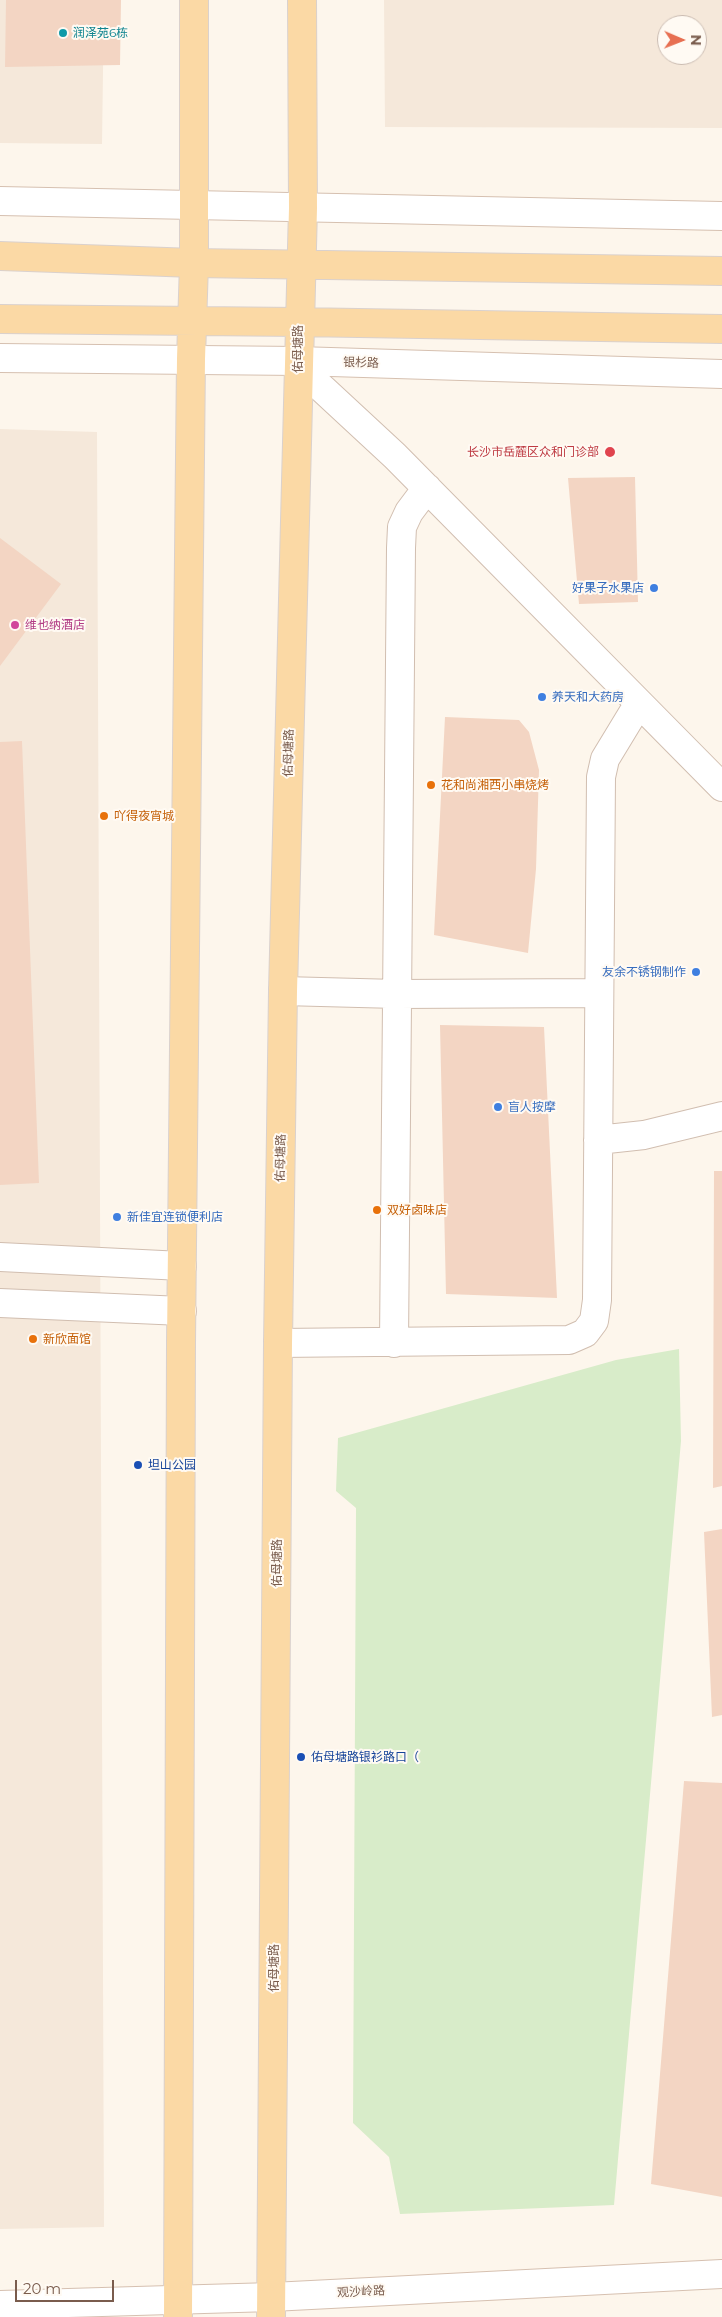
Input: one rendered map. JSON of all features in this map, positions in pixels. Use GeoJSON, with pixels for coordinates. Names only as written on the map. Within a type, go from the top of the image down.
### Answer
{"type":"FeatureCollection","features":[{"type":"Feature","properties":{"kind":"main road"},"geometry":{"type":"LineString","coordinates":[[178,2308],[182,1266],[191,359],[194,263],[194,0]]}},
{"type":"Feature","properties":{"kind":"main road","name":"佑母塘路"},"geometry":{"type":"LineString","coordinates":[[271,2307],[278,1343],[283,991],[298,322],[301,264],[302,0]]}},
{"type":"Feature","properties":{"kind":"main road"},"geometry":{"type":"LineString","coordinates":[[0,256],[194,263],[722,271]]}},
{"type":"Feature","properties":{"kind":"main road"},"geometry":{"type":"LineString","coordinates":[[0,319],[722,329]]}},
{"type":"Feature","properties":{"kind":"street"},"geometry":{"type":"LineString","coordinates":[[0,201],[722,216]]}},
{"type":"Feature","properties":{"kind":"street","name":"银杉路"},"geometry":{"type":"LineString","coordinates":[[0,358],[191,359],[298,364],[722,374]]}},
{"type":"Feature","properties":{"kind":"street"},"geometry":{"type":"LineString","coordinates":[[298,364],[395,456],[722,787]]}},
{"type":"Feature","properties":{"kind":"street"},"geometry":{"type":"LineString","coordinates":[[394,1343],[401,548],[402,526],[427,488]]}},
{"type":"Feature","properties":{"kind":"street"},"geometry":{"type":"LineString","coordinates":[[278,1343],[569,1340],[585,1333],[594,1321],[597,1300],[601,777],[605,758],[639,703]]}},
{"type":"Feature","properties":{"kind":"street"},"geometry":{"type":"LineString","coordinates":[[283,991],[397,994],[598,993]]}},
{"type":"Feature","properties":{"kind":"street"},"geometry":{"type":"LineString","coordinates":[[598,1140],[644,1136],[722,1116]]}},
{"type":"Feature","properties":{"kind":"street"},"geometry":{"type":"LineString","coordinates":[[0,1257],[182,1266]]}},
{"type":"Feature","properties":{"kind":"street"},"geometry":{"type":"LineString","coordinates":[[0,1303],[182,1311]]}},
{"type":"Feature","properties":{"kind":"street","name":"观沙岭路"},"geometry":{"type":"LineString","coordinates":[[0,2305],[178,2308],[271,2307],[722,2274]]}},
{"type":"Feature","properties":{"kind":"shaded area"},"geometry":{"type":"Polygon","coordinates":[[[0,0],[104,0],[102,144],[0,143],[0,0]]]}},
{"type":"Feature","properties":{"kind":"shaded area"},"geometry":{"type":"Polygon","coordinates":[[[384,0],[722,0],[722,128],[385,127],[384,0]]]}},
{"type":"Feature","properties":{"kind":"shaded area"},"geometry":{"type":"Polygon","coordinates":[[[0,429],[97,432],[104,2227],[0,2229],[0,429]]]}},
{"type":"Feature","properties":{"kind":"green space"},"geometry":{"type":"Polygon","coordinates":[[[679,1349],[681,1441],[614,2205],[400,2214],[389,2157],[353,2123],[356,1508],[336,1491],[338,1438],[616,1360],[679,1349]]]}},
{"type":"Feature","properties":{"kind":"building","name":"润泽苑6栋"},"geometry":{"type":"Polygon","coordinates":[[[6,0],[121,0],[120,65],[5,67],[6,0]]]}},
{"type":"Feature","properties":{"kind":"building"},"geometry":{"type":"Polygon","coordinates":[[[635,477],[638,602],[579,604],[568,478],[635,477]]]}},
{"type":"Feature","properties":{"kind":"building","name":"维也纳酒店"},"geometry":{"type":"Polygon","coordinates":[[[0,538],[61,584],[0,666],[0,538]]]}},
{"type":"Feature","properties":{"kind":"building"},"geometry":{"type":"Polygon","coordinates":[[[445,717],[519,720],[529,732],[539,770],[536,869],[528,953],[434,935],[445,717]]]}},
{"type":"Feature","properties":{"kind":"building"},"geometry":{"type":"Polygon","coordinates":[[[22,741],[39,1183],[0,1185],[0,742],[22,741]]]}},
{"type":"Feature","properties":{"kind":"building"},"geometry":{"type":"Polygon","coordinates":[[[440,1025],[544,1027],[557,1298],[446,1294],[440,1025]]]}},
{"type":"Feature","properties":{"kind":"building"},"geometry":{"type":"Polygon","coordinates":[[[714,1171],[722,1171],[722,1486],[713,1488],[714,1171]]]}},
{"type":"Feature","properties":{"kind":"building"},"geometry":{"type":"Polygon","coordinates":[[[722,1529],[722,1715],[712,1717],[704,1532],[722,1529]]]}},
{"type":"Feature","properties":{"kind":"building"},"geometry":{"type":"Polygon","coordinates":[[[684,1781],[722,1783],[722,2197],[651,2184],[684,1781]]]}},
{"type":"Feature","properties":{"kind":"place","name":"润泽苑6栋"},"geometry":{"type":"Point","coordinates":[63,33]}},
{"type":"Feature","properties":{"kind":"place","name":"长沙市岳麓区众和门诊部"},"geometry":{"type":"Point","coordinates":[610,452]}},
{"type":"Feature","properties":{"kind":"place","name":"好果子水果店"},"geometry":{"type":"Point","coordinates":[654,588]}},
{"type":"Feature","properties":{"kind":"place","name":"维也纳酒店"},"geometry":{"type":"Point","coordinates":[15,625]}},
{"type":"Feature","properties":{"kind":"place","name":"养天和大药房"},"geometry":{"type":"Point","coordinates":[542,697]}},
{"type":"Feature","properties":{"kind":"place","name":"花和尚湘西小串烧烤"},"geometry":{"type":"Point","coordinates":[431,785]}},
{"type":"Feature","properties":{"kind":"place","name":"吖得夜宵城"},"geometry":{"type":"Point","coordinates":[104,816]}},
{"type":"Feature","properties":{"kind":"place","name":"友余不锈钢制作"},"geometry":{"type":"Point","coordinates":[696,972]}},
{"type":"Feature","properties":{"kind":"place","name":"盲人按摩"},"geometry":{"type":"Point","coordinates":[498,1107]}},
{"type":"Feature","properties":{"kind":"place","name":"双好卤味店"},"geometry":{"type":"Point","coordinates":[377,1210]}},
{"type":"Feature","properties":{"kind":"place","name":"新佳宜连锁便利店"},"geometry":{"type":"Point","coordinates":[117,1217]}},
{"type":"Feature","properties":{"kind":"place","name":"新欣面馆"},"geometry":{"type":"Point","coordinates":[33,1339]}},
{"type":"Feature","properties":{"kind":"place","name":"坦山公园"},"geometry":{"type":"Point","coordinates":[138,1465]}},
{"type":"Feature","properties":{"kind":"place","name":"佑母塘路银衫路口（"},"geometry":{"type":"Point","coordinates":[301,1757]}}]}
